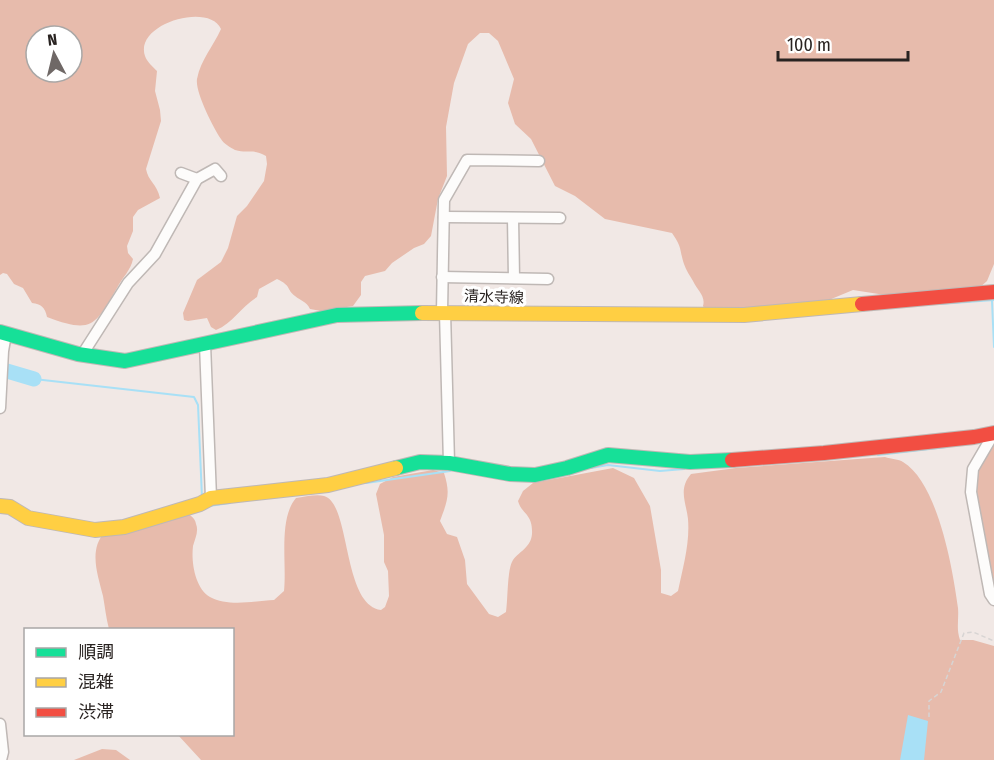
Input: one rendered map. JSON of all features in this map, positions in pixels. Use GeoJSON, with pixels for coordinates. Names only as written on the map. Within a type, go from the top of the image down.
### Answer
{"type":"FeatureCollection","features":[{"type":"Feature","properties":{"kind":"street"},"geometry":{"type":"LineString","coordinates":[[449,463],[442,278],[444,200],[467,160],[539,161]]}},
{"type":"Feature","properties":{"kind":"street"},"geometry":{"type":"LineString","coordinates":[[82,355],[128,283],[155,254],[197,179],[216,168]]}},
{"type":"Feature","properties":{"kind":"street"},"geometry":{"type":"LineString","coordinates":[[181,174],[197,179]]}},
{"type":"Feature","properties":{"kind":"street"},"geometry":{"type":"LineString","coordinates":[[444,217],[560,218]]}},
{"type":"Feature","properties":{"kind":"street"},"geometry":{"type":"LineString","coordinates":[[513,218],[514,278]]}},
{"type":"Feature","properties":{"kind":"street"},"geometry":{"type":"LineString","coordinates":[[442,278],[548,279]]}},
{"type":"Feature","properties":{"kind":"street","name":"清水寺線"},"geometry":{"type":"LineString","coordinates":[[3,333],[82,355],[125,361],[337,315],[444,312],[524,315],[744,315],[994,292]]}},
{"type":"Feature","properties":{"kind":"street"},"geometry":{"type":"LineString","coordinates":[[0,408],[3,333]]}},
{"type":"Feature","properties":{"kind":"street"},"geometry":{"type":"LineString","coordinates":[[205,344],[211,498]]}},
{"type":"Feature","properties":{"kind":"street"},"geometry":{"type":"LineString","coordinates":[[0,506],[10,507],[28,518],[95,530],[124,527],[200,504],[211,498],[328,485],[420,462],[449,463],[510,474],[535,475],[608,455],[690,462],[721,461],[974,438],[994,433]]}},
{"type":"Feature","properties":{"kind":"street"},"geometry":{"type":"LineString","coordinates":[[994,433],[973,469],[971,492],[990,594],[994,600]]}},
{"type":"Feature","properties":{"kind":"street"},"geometry":{"type":"LineString","coordinates":[[0,724],[3,752],[1,760]]}},
{"type":"Feature","properties":{"kind":"path"},"geometry":{"type":"LineString","coordinates":[[929,717],[929,701],[941,692],[964,633],[973,632],[994,641]]}},
{"type":"Feature","properties":{"kind":"shaded area"},"geometry":{"type":"Polygon","coordinates":[[[0,0],[994,0],[994,264],[987,281],[978,289],[898,297],[853,290],[824,302],[706,311],[702,296],[686,268],[672,233],[605,219],[575,196],[555,186],[531,139],[515,124],[508,103],[514,79],[498,41],[489,33],[480,33],[468,44],[454,83],[446,127],[447,176],[438,199],[431,236],[424,244],[392,263],[385,271],[365,276],[361,282],[361,295],[353,306],[321,311],[310,309],[277,279],[259,289],[257,297],[216,330],[211,327],[207,318],[184,320],[183,313],[197,280],[221,262],[228,248],[237,216],[247,206],[264,181],[267,164],[266,156],[235,150],[225,144],[205,109],[197,79],[204,59],[221,29],[214,21],[203,17],[174,20],[161,26],[151,34],[145,45],[145,56],[157,71],[155,91],[161,121],[146,169],[160,198],[138,210],[133,217],[133,231],[127,246],[128,253],[133,259],[132,263],[103,311],[91,323],[83,325],[74,325],[47,317],[44,308],[32,303],[23,288],[14,284],[7,274],[0,275],[0,0]]]}},
{"type":"Feature","properties":{"kind":"shaded area"},"geometry":{"type":"Polygon","coordinates":[[[994,445],[994,590],[974,495],[980,459],[994,445]]]}},
{"type":"Feature","properties":{"kind":"shaded area"},"geometry":{"type":"Polygon","coordinates":[[[885,457],[901,461],[915,473],[926,488],[948,551],[958,608],[960,640],[973,640],[994,646],[994,760],[201,760],[179,736],[234,736],[234,628],[109,628],[96,563],[97,547],[105,532],[183,512],[193,518],[197,527],[193,559],[198,581],[205,593],[225,602],[274,600],[284,591],[284,542],[290,507],[296,498],[314,495],[324,496],[333,503],[339,516],[359,591],[368,604],[381,610],[385,607],[389,596],[388,571],[384,562],[384,535],[376,494],[380,484],[393,477],[433,470],[444,473],[447,487],[445,508],[440,521],[447,534],[457,537],[465,560],[467,584],[489,614],[498,617],[506,612],[511,564],[531,538],[531,522],[518,501],[523,491],[533,483],[613,468],[634,478],[650,506],[661,570],[661,593],[671,596],[678,591],[686,555],[688,519],[684,490],[687,480],[691,474],[736,468],[885,457]]]}},
{"type":"Feature","properties":{"kind":"shaded area"},"geometry":{"type":"Polygon","coordinates":[[[102,749],[116,750],[130,760],[74,760],[102,749]]]}},
{"type":"Feature","properties":{"kind":"water"},"geometry":{"type":"Polygon","coordinates":[[[908,715],[928,721],[924,760],[900,760],[908,715]]]}},
{"type":"Feature","properties":{"kind":"waterway"},"geometry":{"type":"LineString","coordinates":[[940,304],[994,300]]}},
{"type":"Feature","properties":{"kind":"waterway"},"geometry":{"type":"LineString","coordinates":[[992,301],[994,347]]}},
{"type":"Feature","properties":{"kind":"waterway"},"geometry":{"type":"LineString","coordinates":[[0,369],[34,379]]}},
{"type":"Feature","properties":{"kind":"waterway"},"geometry":{"type":"LineString","coordinates":[[34,379],[194,397],[198,405],[202,498]]}},
{"type":"Feature","properties":{"kind":"waterway"},"geometry":{"type":"LineString","coordinates":[[878,455],[947,447]]}},
{"type":"Feature","properties":{"kind":"waterway"},"geometry":{"type":"LineString","coordinates":[[591,468],[608,465],[660,471],[684,469]]}},
{"type":"Feature","properties":{"kind":"waterway"},"geometry":{"type":"LineString","coordinates":[[366,483],[450,471]]}},
{"type":"Feature","properties":{"kind":"waterway"},"geometry":{"type":"LineString","coordinates":[[209,506],[230,503]]}},
{"type":"Feature","properties":{"kind":"traffic: fast"},"geometry":{"type":"LineString","coordinates":[[0,332],[78,354],[125,361],[337,315],[422,313]]}},
{"type":"Feature","properties":{"kind":"traffic: fast"},"geometry":{"type":"LineString","coordinates":[[396,468],[420,462],[449,463],[510,474],[535,475],[608,455],[690,462],[732,460]]}},
{"type":"Feature","properties":{"kind":"traffic: slow"},"geometry":{"type":"LineString","coordinates":[[422,313],[744,315],[862,304]]}},
{"type":"Feature","properties":{"kind":"traffic: slow"},"geometry":{"type":"LineString","coordinates":[[0,506],[10,507],[28,518],[95,530],[124,527],[200,504],[211,498],[328,485],[396,468]]}},
{"type":"Feature","properties":{"kind":"traffic: jam"},"geometry":{"type":"LineString","coordinates":[[862,304],[994,292]]}},
{"type":"Feature","properties":{"kind":"traffic: jam"},"geometry":{"type":"LineString","coordinates":[[732,460],[824,453],[994,433]]}}]}
